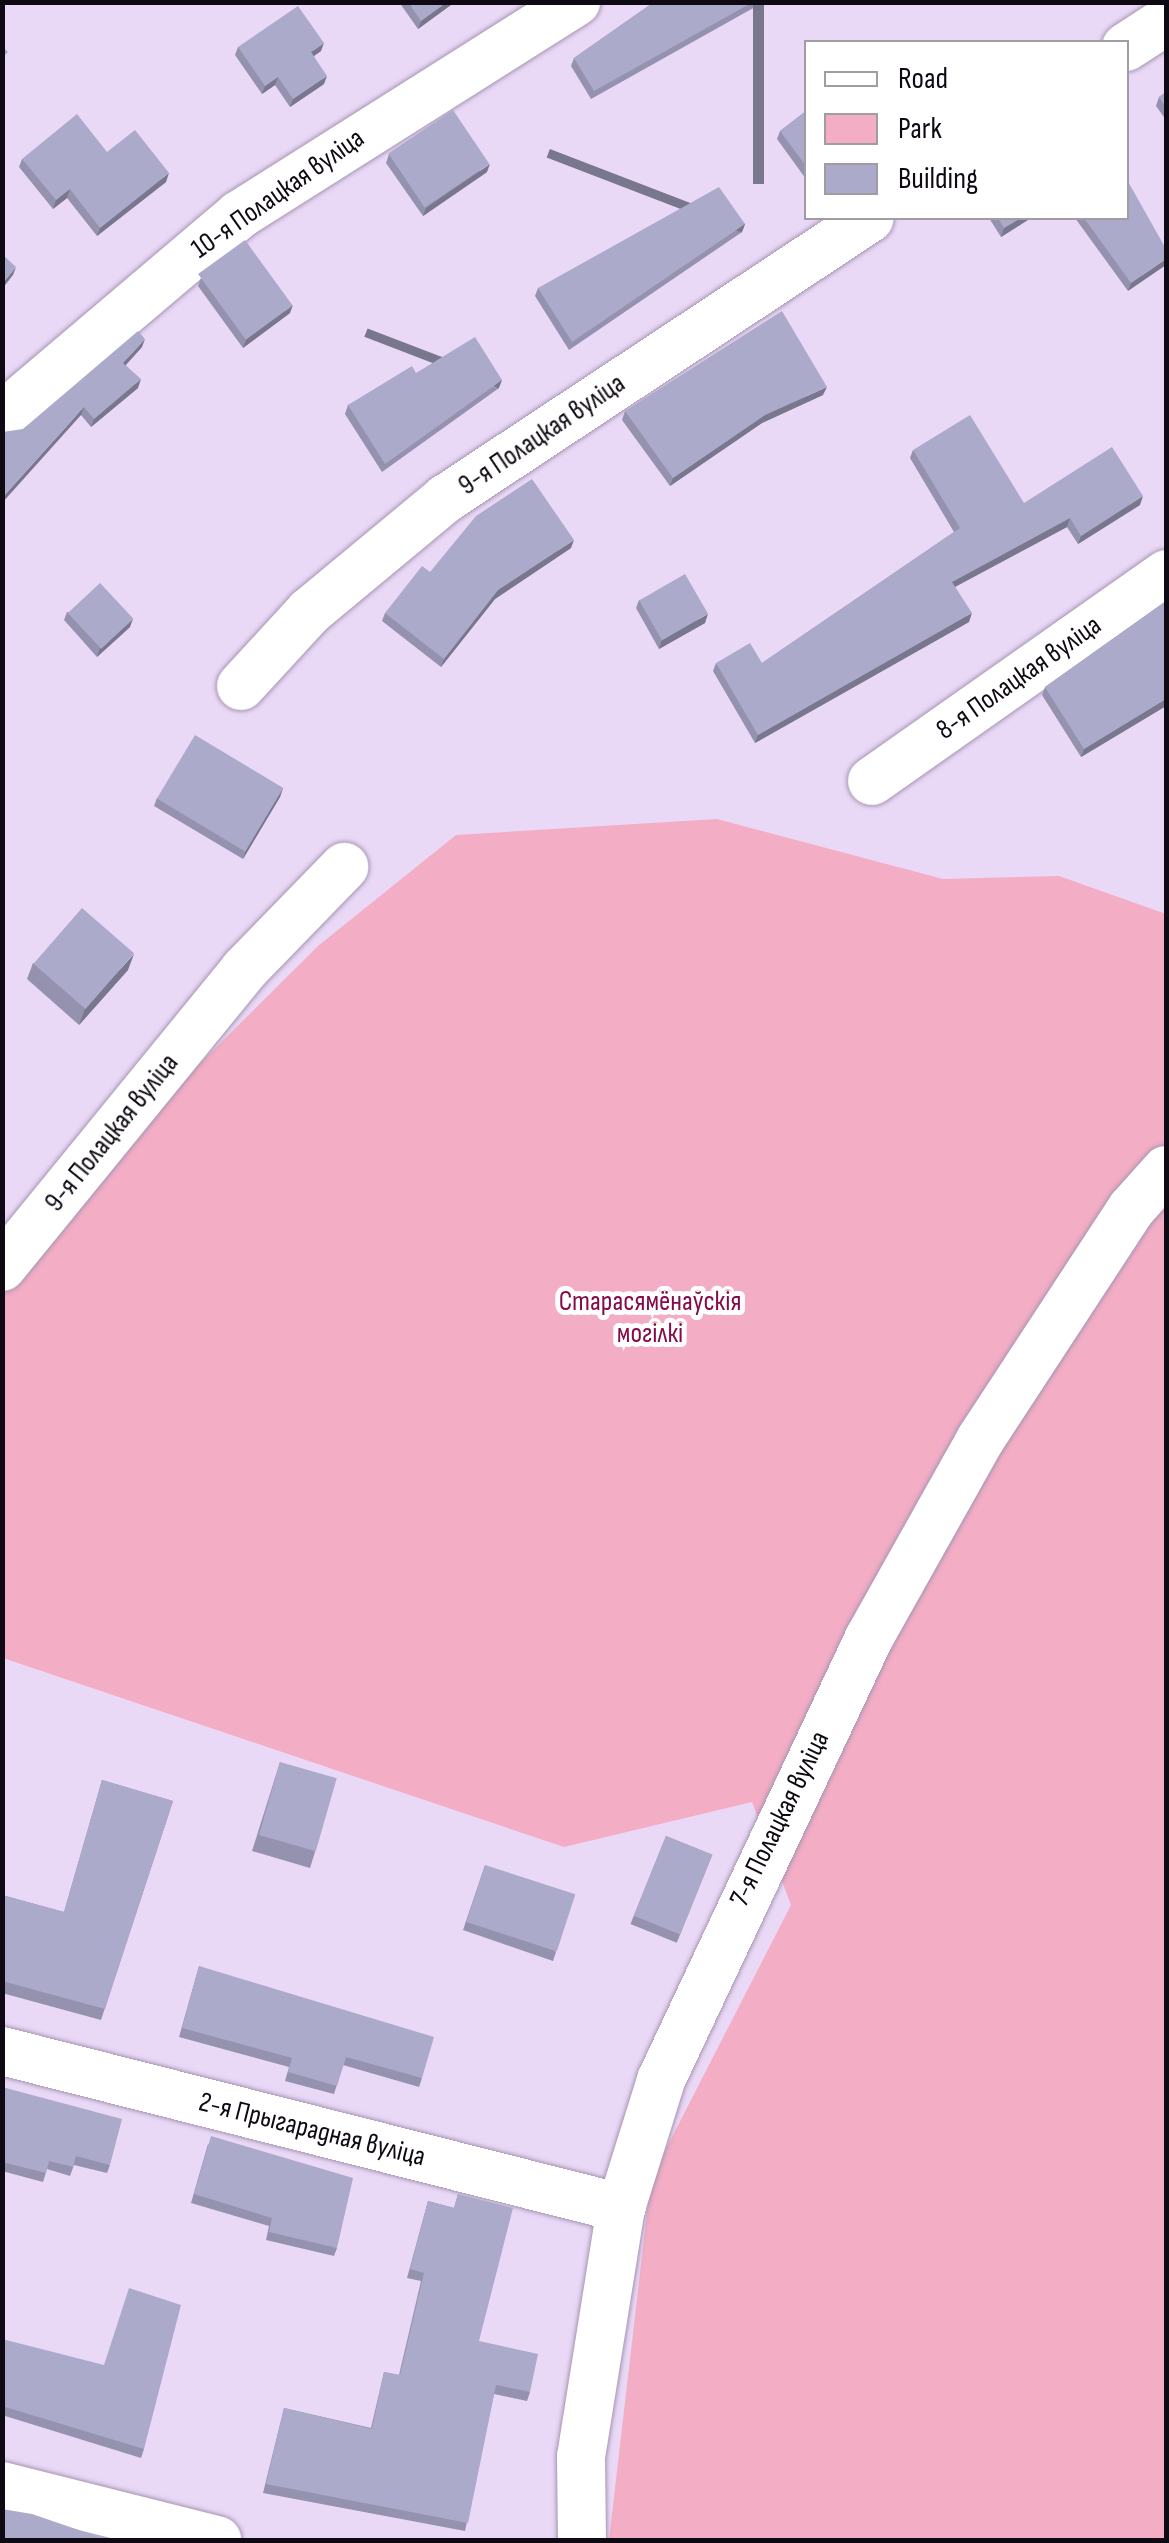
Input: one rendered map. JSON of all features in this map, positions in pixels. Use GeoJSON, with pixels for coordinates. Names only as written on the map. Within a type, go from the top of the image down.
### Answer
{"type":"FeatureCollection","features":[{"type":"Feature","properties":{"kind":"street","name":"10-я Полацкая вуліца"},"geometry":{"type":"LineString","coordinates":[[2,416],[239,215],[576,2]]}},
{"type":"Feature","properties":{"kind":"street"},"geometry":{"type":"LineString","coordinates":[[1129,45],[1166,21]]}},
{"type":"Feature","properties":{"kind":"street","name":"9-я Полацкая вуліца"},"geometry":{"type":"LineString","coordinates":[[241,686],[309,612],[445,499],[867,220]]}},
{"type":"Feature","properties":{"kind":"street","name":"8-я Полацкая вуліца"},"geometry":{"type":"LineString","coordinates":[[872,781],[1166,574]]}},
{"type":"Feature","properties":{"kind":"street","name":"9-я Полацкая вуліца"},"geometry":{"type":"LineString","coordinates":[[2,1267],[244,970],[344,867]]}},
{"type":"Feature","properties":{"kind":"street","name":"7-я Полацкая вуліца"},"geometry":{"type":"LineString","coordinates":[[582,2540],[581,2456],[621,2208],[668,2063],[869,1638],[988,1428],[1132,1208],[1166,1170]]}},
{"type":"Feature","properties":{"kind":"street","name":"2-я Прыгарадная вуліца"},"geometry":{"type":"LineString","coordinates":[[2,2051],[621,2208]]}},
{"type":"Feature","properties":{"kind":"street"},"geometry":{"type":"LineString","coordinates":[[2,2486],[217,2540]]}},
{"type":"Feature","properties":{"kind":"green space","name":"Старасямёнаўскія могілкі"},"geometry":{"type":"Polygon","coordinates":[[[717,819],[943,879],[1059,876],[1166,914],[1166,2540],[609,2540],[651,2178],[791,1905],[752,1802],[564,1847],[3,1658],[3,1276],[117,1146],[318,946],[456,835],[717,819]]]}},
{"type":"Feature","properties":{"kind":"building"},"geometry":{"type":"Polygon","coordinates":[[[408,2],[447,2],[421,21],[408,2]]]}},
{"type":"Feature","properties":{"kind":"building"},"geometry":{"type":"Polygon","coordinates":[[[654,2],[753,2],[594,91],[574,58],[654,2]]]}},
{"type":"Feature","properties":{"kind":"building"},"geometry":{"type":"Polygon","coordinates":[[[298,6],[324,43],[311,52],[327,76],[293,99],[278,77],[265,86],[238,47],[298,6]]]}},
{"type":"Feature","properties":{"kind":"building"},"geometry":{"type":"Polygon","coordinates":[[[453,110],[489,164],[425,208],[388,154],[453,110]]]}},
{"type":"Feature","properties":{"kind":"building"},"geometry":{"type":"Polygon","coordinates":[[[804,113],[804,163],[780,131],[804,113]]]}},
{"type":"Feature","properties":{"kind":"building"},"geometry":{"type":"Polygon","coordinates":[[[77,114],[107,152],[135,130],[169,173],[100,228],[70,189],[56,200],[22,159],[77,114]]]}},
{"type":"Feature","properties":{"kind":"building"},"geometry":{"type":"Polygon","coordinates":[[[1129,183],[1166,249],[1166,259],[1131,283],[1085,220],[1129,220],[1129,183]]]}},
{"type":"Feature","properties":{"kind":"building"},"geometry":{"type":"Polygon","coordinates":[[[719,187],[745,224],[572,342],[538,288],[719,187]]]}},
{"type":"Feature","properties":{"kind":"building"},"geometry":{"type":"Polygon","coordinates":[[[999,220],[1018,220],[1004,228],[999,220]]]}},
{"type":"Feature","properties":{"kind":"building"},"geometry":{"type":"Polygon","coordinates":[[[245,240],[293,306],[246,340],[198,274],[245,240]]]}},
{"type":"Feature","properties":{"kind":"building"},"geometry":{"type":"Polygon","coordinates":[[[2,254],[16,267],[2,284],[2,254]]]}},
{"type":"Feature","properties":{"kind":"building"},"geometry":{"type":"Polygon","coordinates":[[[782,311],[827,387],[765,415],[673,478],[625,411],[782,311]]]}},
{"type":"Feature","properties":{"kind":"building"},"geometry":{"type":"Polygon","coordinates":[[[138,331],[145,339],[123,363],[141,379],[94,419],[84,407],[2,498],[2,432],[23,429],[138,331]]]}},
{"type":"Feature","properties":{"kind":"building"},"geometry":{"type":"Polygon","coordinates":[[[475,337],[502,380],[385,464],[348,405],[412,366],[416,373],[475,337]]]}},
{"type":"Feature","properties":{"kind":"building"},"geometry":{"type":"Polygon","coordinates":[[[970,415],[1024,503],[1112,447],[1143,496],[1081,536],[1070,518],[952,582],[972,613],[758,735],[716,663],[750,643],[762,663],[960,528],[913,450],[970,415]]]}},
{"type":"Feature","properties":{"kind":"building"},"geometry":{"type":"Polygon","coordinates":[[[532,479],[574,540],[498,590],[444,659],[385,613],[422,566],[430,572],[476,516],[532,479]]]}},
{"type":"Feature","properties":{"kind":"building"},"geometry":{"type":"Polygon","coordinates":[[[685,574],[708,614],[662,640],[639,600],[685,574]]]}},
{"type":"Feature","properties":{"kind":"building"},"geometry":{"type":"Polygon","coordinates":[[[100,583],[133,619],[101,649],[68,613],[100,583]]]}},
{"type":"Feature","properties":{"kind":"building"},"geometry":{"type":"Polygon","coordinates":[[[1166,601],[1166,699],[1084,749],[1045,687],[1166,601]]]}},
{"type":"Feature","properties":{"kind":"building"},"geometry":{"type":"Polygon","coordinates":[[[195,735],[283,788],[245,851],[157,798],[195,735]]]}},
{"type":"Feature","properties":{"kind":"building"},"geometry":{"type":"Polygon","coordinates":[[[82,908],[134,953],[86,1009],[33,964],[82,908]]]}},
{"type":"Feature","properties":{"kind":"building"},"geometry":{"type":"Polygon","coordinates":[[[280,1762],[337,1778],[316,1851],[259,1835],[280,1762]]]}},
{"type":"Feature","properties":{"kind":"building"},"geometry":{"type":"Polygon","coordinates":[[[102,1780],[173,1801],[105,2009],[2,1981],[2,1895],[64,1912],[102,1780]]]}},
{"type":"Feature","properties":{"kind":"building"},"geometry":{"type":"Polygon","coordinates":[[[666,1836],[712,1855],[680,1934],[634,1916],[666,1836]]]}},
{"type":"Feature","properties":{"kind":"building"},"geometry":{"type":"Polygon","coordinates":[[[485,1865],[575,1894],[557,1951],[466,1922],[485,1865]]]}},
{"type":"Feature","properties":{"kind":"building"},"geometry":{"type":"Polygon","coordinates":[[[199,1966],[434,2037],[422,2078],[346,2057],[337,2086],[288,2072],[292,2058],[182,2028],[199,1966]]]}},
{"type":"Feature","properties":{"kind":"building"},"geometry":{"type":"Polygon","coordinates":[[[2,2087],[122,2119],[110,2165],[76,2156],[73,2167],[49,2161],[46,2173],[2,2162],[2,2087]]]}},
{"type":"Feature","properties":{"kind":"building"},"geometry":{"type":"Polygon","coordinates":[[[211,2136],[353,2178],[337,2248],[269,2232],[272,2218],[194,2194],[211,2136]]]}},
{"type":"Feature","properties":{"kind":"building"},"geometry":{"type":"Polygon","coordinates":[[[458,2194],[513,2208],[479,2341],[538,2354],[530,2392],[496,2385],[468,2523],[266,2484],[284,2408],[372,2429],[384,2372],[400,2375],[424,2273],[410,2269],[428,2201],[454,2208],[458,2194]]]}},
{"type":"Feature","properties":{"kind":"building"},"geometry":{"type":"Polygon","coordinates":[[[129,2288],[181,2305],[144,2449],[2,2406],[2,2339],[104,2365],[129,2288]]]}},
{"type":"Feature","properties":{"kind":"building"},"geometry":{"type":"Polygon","coordinates":[[[2,2509],[32,2514],[108,2540],[2,2540],[2,2509]]]}}]}
